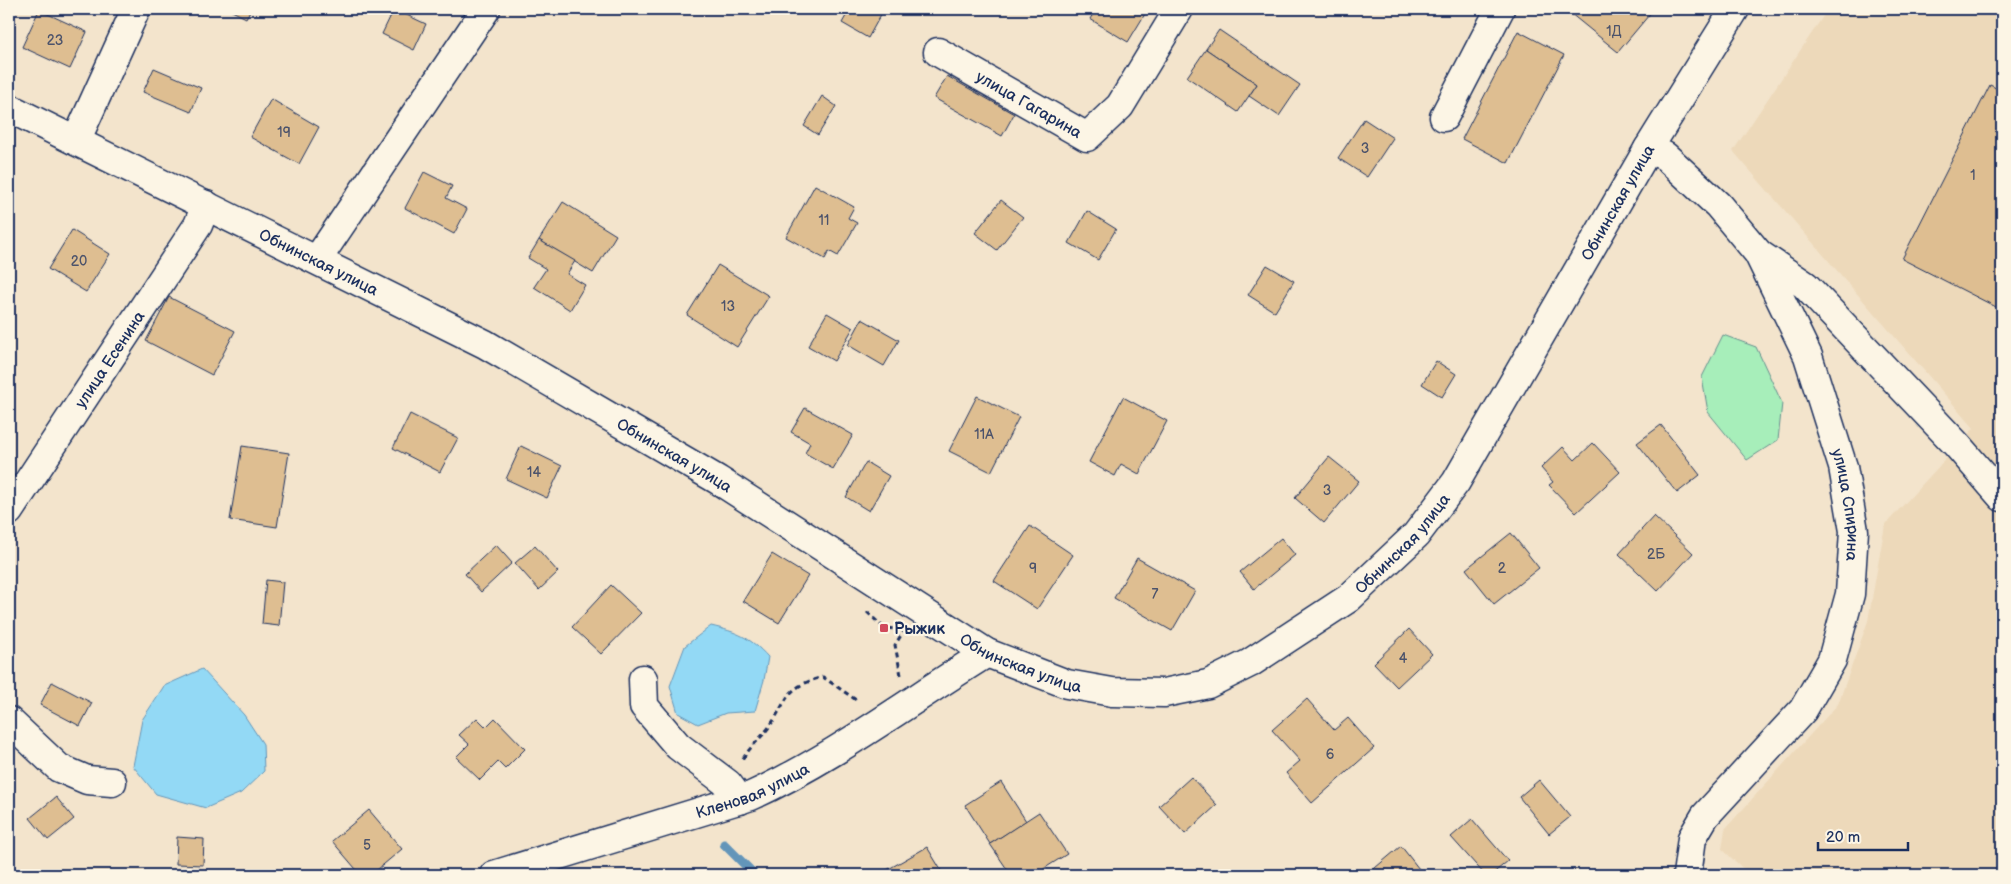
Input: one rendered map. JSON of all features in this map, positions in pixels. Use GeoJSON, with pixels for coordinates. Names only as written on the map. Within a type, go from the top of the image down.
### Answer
{"type":"FeatureCollection","features":[{"type":"Feature","properties":{"kind":"street"},"geometry":{"type":"LineString","coordinates":[[76,141],[136,9]]}},
{"type":"Feature","properties":{"kind":"street"},"geometry":{"type":"LineString","coordinates":[[317,260],[486,9]]}},
{"type":"Feature","properties":{"kind":"street","name":"улица Гагарина"},"geometry":{"type":"LineString","coordinates":[[938,52],[1087,138],[1120,106],[1179,9]]}},
{"type":"Feature","properties":{"kind":"street"},"geometry":{"type":"LineString","coordinates":[[1444,117],[1500,9]]}},
{"type":"Feature","properties":{"kind":"street","name":"Обнинская улица"},"geometry":{"type":"LineString","coordinates":[[9,108],[485,344],[718,480],[987,653],[1067,684],[1112,692],[1164,693],[1208,684],[1250,663],[1349,598],[1416,535],[1456,482],[1648,149],[1735,9]]}},
{"type":"Feature","properties":{"kind":"street","name":"улица Спирина"},"geometry":{"type":"LineString","coordinates":[[1648,149],[1665,156],[1718,205],[1758,253],[1808,356],[1842,468],[1854,531],[1850,594],[1832,660],[1803,710],[1706,816],[1692,838],[1686,875]]}},
{"type":"Feature","properties":{"kind":"street","name":"улица Есенина"},"geometry":{"type":"LineString","coordinates":[[9,511],[198,226],[206,204]]}},
{"type":"Feature","properties":{"kind":"street"},"geometry":{"type":"LineString","coordinates":[[1758,253],[1805,285],[1957,445],[2002,496]]}},
{"type":"Feature","properties":{"kind":"street","name":"Кленовая улица"},"geometry":{"type":"LineString","coordinates":[[494,875],[745,798],[778,784],[987,653]]}},
{"type":"Feature","properties":{"kind":"street"},"geometry":{"type":"LineString","coordinates":[[643,679],[644,706],[678,746],[745,798]]}},
{"type":"Feature","properties":{"kind":"street"},"geometry":{"type":"LineString","coordinates":[[9,721],[59,768],[87,780],[112,782]]}},
{"type":"Feature","properties":{"kind":"path"},"geometry":{"type":"LineString","coordinates":[[863,609],[884,628],[911,630]]}},
{"type":"Feature","properties":{"kind":"path"},"geometry":{"type":"LineString","coordinates":[[904,681],[898,666],[895,645],[905,630]]}},
{"type":"Feature","properties":{"kind":"path"},"geometry":{"type":"LineString","coordinates":[[745,798],[743,758],[767,730],[792,689],[806,681],[823,677],[855,698],[876,724]]}},
{"type":"Feature","properties":{"kind":"shaded area"},"geometry":{"type":"Polygon","coordinates":[[[1828,9],[2002,9],[2002,875],[1750,875],[1722,849],[1725,829],[1838,704],[1868,621],[1885,525],[1974,428],[1733,151],[1828,9]]]}},
{"type":"Feature","properties":{"kind":"green space"},"geometry":{"type":"Polygon","coordinates":[[[1723,335],[1756,347],[1782,403],[1778,440],[1747,460],[1708,412],[1702,377],[1723,335]]]}},
{"type":"Feature","properties":{"kind":"water"},"geometry":{"type":"Polygon","coordinates":[[[711,626],[742,636],[768,657],[755,711],[726,713],[698,724],[678,713],[670,686],[685,646],[711,626]]]}},
{"type":"Feature","properties":{"kind":"water"},"geometry":{"type":"Polygon","coordinates":[[[202,669],[244,715],[263,744],[264,771],[241,793],[206,808],[156,794],[133,766],[142,720],[164,686],[202,669]]]}},
{"type":"Feature","properties":{"kind":"building"},"geometry":{"type":"Polygon","coordinates":[[[228,9],[251,9],[246,18],[228,9]]]}},
{"type":"Feature","properties":{"kind":"building"},"geometry":{"type":"Polygon","coordinates":[[[394,9],[426,24],[414,50],[382,34],[394,9]]]}},
{"type":"Feature","properties":{"kind":"building"},"geometry":{"type":"Polygon","coordinates":[[[850,9],[884,9],[868,38],[842,23],[850,9]]]}},
{"type":"Feature","properties":{"kind":"building"},"geometry":{"type":"Polygon","coordinates":[[[1096,9],[1148,9],[1128,42],[1090,19],[1096,9]]]}},
{"type":"Feature","properties":{"kind":"building"},"geometry":{"type":"Polygon","coordinates":[[[1565,9],[1654,9],[1618,52],[1565,9]]]}},
{"type":"Feature","properties":{"kind":"building"},"geometry":{"type":"Polygon","coordinates":[[[39,10],[87,32],[70,69],[22,47],[39,10]]]}},
{"type":"Feature","properties":{"kind":"building"},"geometry":{"type":"Polygon","coordinates":[[[1219,30],[1300,85],[1279,116],[1249,96],[1257,84],[1206,49],[1219,30]]]}},
{"type":"Feature","properties":{"kind":"building"},"geometry":{"type":"Polygon","coordinates":[[[1518,31],[1564,55],[1508,163],[1462,139],[1518,31]]]}},
{"type":"Feature","properties":{"kind":"building"},"geometry":{"type":"Polygon","coordinates":[[[1206,49],[1257,84],[1238,112],[1187,77],[1206,49]]]}},
{"type":"Feature","properties":{"kind":"building"},"geometry":{"type":"Polygon","coordinates":[[[154,68],[201,88],[191,112],[143,92],[154,68]]]}},
{"type":"Feature","properties":{"kind":"building"},"geometry":{"type":"Polygon","coordinates":[[[947,76],[1014,114],[1002,136],[934,98],[947,76]]]}},
{"type":"Feature","properties":{"kind":"building"},"geometry":{"type":"Polygon","coordinates":[[[1990,85],[2002,91],[2002,310],[1902,259],[1990,85]]]}},
{"type":"Feature","properties":{"kind":"building"},"geometry":{"type":"Polygon","coordinates":[[[822,96],[836,106],[818,135],[804,126],[822,96]]]}},
{"type":"Feature","properties":{"kind":"building"},"geometry":{"type":"Polygon","coordinates":[[[271,99],[319,127],[299,164],[250,137],[271,99]]]}},
{"type":"Feature","properties":{"kind":"building"},"geometry":{"type":"Polygon","coordinates":[[[1364,119],[1393,138],[1367,177],[1338,158],[1364,119]]]}},
{"type":"Feature","properties":{"kind":"building"},"geometry":{"type":"Polygon","coordinates":[[[424,172],[452,186],[446,198],[467,209],[454,234],[405,208],[424,172]]]}},
{"type":"Feature","properties":{"kind":"building"},"geometry":{"type":"Polygon","coordinates":[[[815,185],[854,207],[848,218],[857,223],[838,256],[829,251],[825,259],[786,237],[815,185]]]}},
{"type":"Feature","properties":{"kind":"building"},"geometry":{"type":"Polygon","coordinates":[[[1001,200],[1023,217],[997,250],[975,233],[1001,200]]]}},
{"type":"Feature","properties":{"kind":"building"},"geometry":{"type":"Polygon","coordinates":[[[563,202],[616,235],[593,273],[539,240],[563,202]]]}},
{"type":"Feature","properties":{"kind":"building"},"geometry":{"type":"Polygon","coordinates":[[[1087,211],[1116,229],[1098,260],[1069,243],[1087,211]]]}},
{"type":"Feature","properties":{"kind":"building"},"geometry":{"type":"Polygon","coordinates":[[[72,230],[110,254],[86,292],[48,269],[72,230]]]}},
{"type":"Feature","properties":{"kind":"building"},"geometry":{"type":"Polygon","coordinates":[[[539,240],[575,261],[567,274],[585,285],[570,310],[534,287],[546,269],[528,258],[539,240]]]}},
{"type":"Feature","properties":{"kind":"building"},"geometry":{"type":"Polygon","coordinates":[[[718,265],[769,296],[737,347],[687,315],[718,265]]]}},
{"type":"Feature","properties":{"kind":"building"},"geometry":{"type":"Polygon","coordinates":[[[1267,265],[1294,281],[1275,312],[1248,295],[1267,265]]]}},
{"type":"Feature","properties":{"kind":"building"},"geometry":{"type":"Polygon","coordinates":[[[169,297],[235,331],[212,375],[146,341],[169,297]]]}},
{"type":"Feature","properties":{"kind":"building"},"geometry":{"type":"Polygon","coordinates":[[[827,313],[853,328],[834,361],[808,346],[827,313]]]}},
{"type":"Feature","properties":{"kind":"building"},"geometry":{"type":"Polygon","coordinates":[[[862,319],[899,340],[884,366],[848,345],[862,319]]]}},
{"type":"Feature","properties":{"kind":"building"},"geometry":{"type":"Polygon","coordinates":[[[1436,361],[1456,374],[1442,397],[1422,384],[1436,361]]]}},
{"type":"Feature","properties":{"kind":"building"},"geometry":{"type":"Polygon","coordinates":[[[977,396],[1019,417],[991,472],[949,451],[977,396]]]}},
{"type":"Feature","properties":{"kind":"building"},"geometry":{"type":"Polygon","coordinates":[[[1123,397],[1167,421],[1139,474],[1121,464],[1115,476],[1089,462],[1123,397]]]}},
{"type":"Feature","properties":{"kind":"building"},"geometry":{"type":"Polygon","coordinates":[[[805,408],[853,435],[833,469],[805,453],[810,443],[791,432],[805,408]]]}},
{"type":"Feature","properties":{"kind":"building"},"geometry":{"type":"Polygon","coordinates":[[[410,414],[458,438],[440,472],[393,448],[410,414]]]}},
{"type":"Feature","properties":{"kind":"building"},"geometry":{"type":"Polygon","coordinates":[[[1661,425],[1700,475],[1677,493],[1637,443],[1661,425]]]}},
{"type":"Feature","properties":{"kind":"building"},"geometry":{"type":"Polygon","coordinates":[[[1593,443],[1620,472],[1576,513],[1549,485],[1553,482],[1541,468],[1563,447],[1575,460],[1593,443]]]}},
{"type":"Feature","properties":{"kind":"building"},"geometry":{"type":"Polygon","coordinates":[[[242,446],[289,453],[277,527],[230,520],[242,446]]]}},
{"type":"Feature","properties":{"kind":"building"},"geometry":{"type":"Polygon","coordinates":[[[521,446],[562,466],[547,498],[506,479],[521,446]]]}},
{"type":"Feature","properties":{"kind":"building"},"geometry":{"type":"Polygon","coordinates":[[[1329,457],[1359,481],[1324,523],[1295,498],[1329,457]]]}},
{"type":"Feature","properties":{"kind":"building"},"geometry":{"type":"Polygon","coordinates":[[[866,462],[889,476],[869,511],[846,497],[866,462]]]}},
{"type":"Feature","properties":{"kind":"building"},"geometry":{"type":"Polygon","coordinates":[[[1654,516],[1693,553],[1658,591],[1619,554],[1654,516]]]}},
{"type":"Feature","properties":{"kind":"building"},"geometry":{"type":"Polygon","coordinates":[[[1030,526],[1073,555],[1037,609],[994,581],[1030,526]]]}},
{"type":"Feature","properties":{"kind":"building"},"geometry":{"type":"Polygon","coordinates":[[[1511,533],[1539,568],[1494,604],[1466,569],[1511,533]]]}},
{"type":"Feature","properties":{"kind":"building"},"geometry":{"type":"Polygon","coordinates":[[[1281,538],[1295,555],[1254,589],[1240,572],[1281,538]]]}},
{"type":"Feature","properties":{"kind":"building"},"geometry":{"type":"Polygon","coordinates":[[[496,545],[512,563],[481,592],[465,574],[496,545]]]}},
{"type":"Feature","properties":{"kind":"building"},"geometry":{"type":"Polygon","coordinates":[[[535,546],[558,572],[539,590],[515,563],[535,546]]]}},
{"type":"Feature","properties":{"kind":"building"},"geometry":{"type":"Polygon","coordinates":[[[772,554],[808,576],[779,623],[743,601],[772,554]]]}},
{"type":"Feature","properties":{"kind":"building"},"geometry":{"type":"Polygon","coordinates":[[[1137,558],[1195,591],[1172,631],[1114,598],[1137,558]]]}},
{"type":"Feature","properties":{"kind":"building"},"geometry":{"type":"Polygon","coordinates":[[[266,580],[283,582],[279,626],[262,624],[266,580]]]}},
{"type":"Feature","properties":{"kind":"building"},"geometry":{"type":"Polygon","coordinates":[[[611,585],[641,613],[601,654],[572,627],[611,585]]]}},
{"type":"Feature","properties":{"kind":"building"},"geometry":{"type":"Polygon","coordinates":[[[1409,629],[1432,654],[1397,687],[1374,663],[1409,629]]]}},
{"type":"Feature","properties":{"kind":"building"},"geometry":{"type":"Polygon","coordinates":[[[52,682],[92,703],[80,726],[40,705],[52,682]]]}},
{"type":"Feature","properties":{"kind":"building"},"geometry":{"type":"Polygon","coordinates":[[[1307,699],[1334,730],[1348,718],[1374,748],[1312,803],[1286,773],[1300,761],[1272,730],[1307,699]]]}},
{"type":"Feature","properties":{"kind":"building"},"geometry":{"type":"Polygon","coordinates":[[[477,718],[486,727],[495,718],[525,749],[505,769],[498,762],[480,780],[456,757],[469,744],[459,735],[477,718]]]}},
{"type":"Feature","properties":{"kind":"building"},"geometry":{"type":"Polygon","coordinates":[[[1191,777],[1217,805],[1185,834],[1159,806],[1191,777]]]}},
{"type":"Feature","properties":{"kind":"building"},"geometry":{"type":"Polygon","coordinates":[[[1539,780],[1570,817],[1549,834],[1519,797],[1539,780]]]}},
{"type":"Feature","properties":{"kind":"building"},"geometry":{"type":"Polygon","coordinates":[[[1001,782],[1026,821],[990,844],[965,805],[1001,782]]]}},
{"type":"Feature","properties":{"kind":"building"},"geometry":{"type":"Polygon","coordinates":[[[56,797],[74,819],[48,840],[30,818],[56,797]]]}},
{"type":"Feature","properties":{"kind":"building"},"geometry":{"type":"Polygon","coordinates":[[[369,810],[402,849],[371,875],[361,875],[332,841],[369,810]]]}},
{"type":"Feature","properties":{"kind":"building"},"geometry":{"type":"Polygon","coordinates":[[[1039,812],[1067,854],[1034,875],[1011,875],[990,844],[1039,812]]]}},
{"type":"Feature","properties":{"kind":"building"},"geometry":{"type":"Polygon","coordinates":[[[1472,819],[1508,861],[1491,875],[1485,875],[1451,837],[1472,819]]]}},
{"type":"Feature","properties":{"kind":"building"},"geometry":{"type":"Polygon","coordinates":[[[177,837],[204,839],[203,865],[176,864],[177,837]]]}},
{"type":"Feature","properties":{"kind":"building"},"geometry":{"type":"Polygon","coordinates":[[[1401,846],[1419,869],[1411,875],[1371,875],[1369,873],[1401,846]]]}},
{"type":"Feature","properties":{"kind":"building"},"geometry":{"type":"Polygon","coordinates":[[[927,847],[944,875],[887,875],[885,871],[927,847]]]}},
{"type":"Feature","properties":{"kind":"waterway"},"geometry":{"type":"LineString","coordinates":[[724,844],[755,875]]}},
{"type":"Feature","properties":{"kind":"place","name":"Рыжик"},"geometry":{"type":"Point","coordinates":[884,628]}}]}
